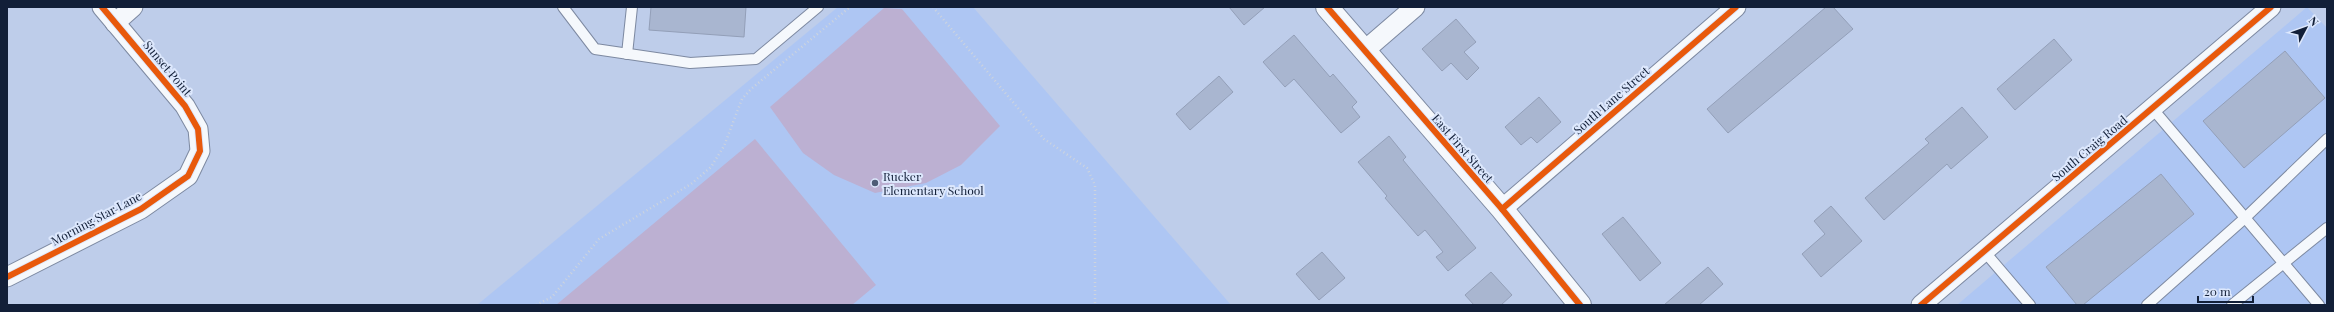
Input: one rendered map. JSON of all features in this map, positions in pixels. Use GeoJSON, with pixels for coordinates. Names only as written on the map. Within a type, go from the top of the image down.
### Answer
{"type":"FeatureCollection","features":[{"type":"Feature","properties":{"kind":"street","name":"Sunset Point"},"geometry":{"type":"LineString","coordinates":[[102,7],[185,106],[198,129],[200,150]]}},
{"type":"Feature","properties":{"kind":"street"},"geometry":{"type":"LineString","coordinates":[[115,22],[133,7]]}},
{"type":"Feature","properties":{"kind":"street","name":"East First Street"},"geometry":{"type":"LineString","coordinates":[[1327,7],[1502,209],[1580,305]]}},
{"type":"Feature","properties":{"kind":"street"},"geometry":{"type":"LineString","coordinates":[[1364,51],[1415,7]]}},
{"type":"Feature","properties":{"kind":"street","name":"South Lane Street"},"geometry":{"type":"LineString","coordinates":[[1502,209],[1736,7]]}},
{"type":"Feature","properties":{"kind":"street","name":"South Craig Road"},"geometry":{"type":"LineString","coordinates":[[1921,305],[2271,7]]}},
{"type":"Feature","properties":{"kind":"street","name":"Morning Star Lane"},"geometry":{"type":"LineString","coordinates":[[7,277],[141,209],[188,176],[200,150]]}},
{"type":"Feature","properties":{"kind":"lane"},"geometry":{"type":"LineString","coordinates":[[563,7],[595,49],[690,63],[756,59],[818,7]]}},
{"type":"Feature","properties":{"kind":"lane"},"geometry":{"type":"LineString","coordinates":[[624,7],[631,11],[627,54]]}},
{"type":"Feature","properties":{"kind":"lane"},"geometry":{"type":"LineString","coordinates":[[2152,108],[2320,305]]}},
{"type":"Feature","properties":{"kind":"lane"},"geometry":{"type":"LineString","coordinates":[[2147,305],[2245,218],[2327,139]]}},
{"type":"Feature","properties":{"kind":"lane"},"geometry":{"type":"LineString","coordinates":[[2232,305],[2327,228]]}},
{"type":"Feature","properties":{"kind":"lane"},"geometry":{"type":"LineString","coordinates":[[1984,251],[2030,305]]}},
{"type":"Feature","properties":{"kind":"path"},"geometry":{"type":"LineString","coordinates":[[536,305],[552,297],[599,239],[691,184],[711,167],[724,146],[742,99],[752,88],[850,7]]}},
{"type":"Feature","properties":{"kind":"path"},"geometry":{"type":"LineString","coordinates":[[932,7],[1044,139],[1087,168],[1095,185],[1095,305]]}},
{"type":"Feature","properties":{"kind":"shaded area","name":"Rucker Elementary School"},"geometry":{"type":"Polygon","coordinates":[[[838,7],[973,7],[1231,305],[477,305],[838,7]]]}},
{"type":"Feature","properties":{"kind":"shaded area"},"geometry":{"type":"Polygon","coordinates":[[[2307,7],[2327,28],[2327,305],[1957,305],[2307,7]]]}},
{"type":"Feature","properties":{"kind":"shaded area"},"geometry":{"type":"Polygon","coordinates":[[[884,8],[902,9],[1000,126],[961,165],[926,183],[875,193],[834,175],[803,153],[770,107],[884,8]]]}},
{"type":"Feature","properties":{"kind":"shaded area"},"geometry":{"type":"Polygon","coordinates":[[[755,139],[876,285],[852,305],[556,305],[755,139]]]}},
{"type":"Feature","properties":{"kind":"building"},"geometry":{"type":"Polygon","coordinates":[[[651,7],[746,7],[744,37],[649,30],[651,7]]]}},
{"type":"Feature","properties":{"kind":"building"},"geometry":{"type":"Polygon","coordinates":[[[1229,7],[1265,7],[1244,25],[1229,7]]]}},
{"type":"Feature","properties":{"kind":"building"},"geometry":{"type":"Polygon","coordinates":[[[1826,7],[1833,7],[1853,29],[1728,133],[1707,109],[1826,7]]]}},
{"type":"Feature","properties":{"kind":"building"},"geometry":{"type":"Polygon","coordinates":[[[1456,19],[1476,42],[1464,52],[1479,68],[1467,80],[1451,63],[1442,71],[1422,49],[1456,19]]]}},
{"type":"Feature","properties":{"kind":"building"},"geometry":{"type":"Polygon","coordinates":[[[1294,35],[1330,77],[1333,74],[1357,102],[1352,107],[1360,117],[1341,133],[1294,79],[1285,87],[1263,62],[1294,35]]]}},
{"type":"Feature","properties":{"kind":"building"},"geometry":{"type":"Polygon","coordinates":[[[2054,39],[2072,60],[2015,110],[1997,89],[2054,39]]]}},
{"type":"Feature","properties":{"kind":"building"},"geometry":{"type":"Polygon","coordinates":[[[2285,51],[2325,98],[2244,168],[2203,121],[2285,51]]]}},
{"type":"Feature","properties":{"kind":"building"},"geometry":{"type":"Polygon","coordinates":[[[1219,76],[1233,92],[1190,130],[1176,114],[1219,76]]]}},
{"type":"Feature","properties":{"kind":"building"},"geometry":{"type":"Polygon","coordinates":[[[1539,97],[1561,122],[1537,143],[1531,137],[1521,145],[1505,127],[1539,97]]]}},
{"type":"Feature","properties":{"kind":"building"},"geometry":{"type":"Polygon","coordinates":[[[1962,107],[1988,137],[1951,169],[1947,164],[1884,220],[1865,198],[1929,143],[1925,139],[1962,107]]]}},
{"type":"Feature","properties":{"kind":"building"},"geometry":{"type":"Polygon","coordinates":[[[1389,136],[1406,157],[1403,160],[1476,248],[1448,271],[1436,257],[1443,252],[1425,230],[1418,236],[1385,198],[1387,196],[1358,162],[1389,136]]]}},
{"type":"Feature","properties":{"kind":"building"},"geometry":{"type":"Polygon","coordinates":[[[2161,174],[2194,214],[2083,305],[2077,305],[2046,267],[2161,174]]]}},
{"type":"Feature","properties":{"kind":"building"},"geometry":{"type":"Polygon","coordinates":[[[1831,206],[1862,241],[1821,277],[1802,254],[1825,234],[1814,221],[1831,206]]]}},
{"type":"Feature","properties":{"kind":"building"},"geometry":{"type":"Polygon","coordinates":[[[1623,217],[1661,263],[1640,281],[1602,234],[1623,217]]]}},
{"type":"Feature","properties":{"kind":"building"},"geometry":{"type":"Polygon","coordinates":[[[1322,252],[1345,278],[1319,300],[1296,274],[1322,252]]]}},
{"type":"Feature","properties":{"kind":"building"},"geometry":{"type":"Polygon","coordinates":[[[1708,267],[1723,284],[1699,305],[1664,305],[1708,267]]]}},
{"type":"Feature","properties":{"kind":"building"},"geometry":{"type":"Polygon","coordinates":[[[1491,272],[1512,295],[1501,305],[1474,305],[1465,295],[1491,272]]]}},
{"type":"Feature","properties":{"kind":"cycle path"},"geometry":{"type":"LineString","coordinates":[[7,277],[141,209],[188,176],[200,151],[198,129],[185,106],[102,7]]}},
{"type":"Feature","properties":{"kind":"cycle path"},"geometry":{"type":"LineString","coordinates":[[1327,7],[1502,209],[1580,305]]}},
{"type":"Feature","properties":{"kind":"cycle path"},"geometry":{"type":"LineString","coordinates":[[1502,209],[1736,7]]}},
{"type":"Feature","properties":{"kind":"cycle path"},"geometry":{"type":"LineString","coordinates":[[1921,305],[2271,7]]}},
{"type":"Feature","properties":{"kind":"place","name":"Rucker Elementary School"},"geometry":{"type":"Point","coordinates":[875,183]}}]}
